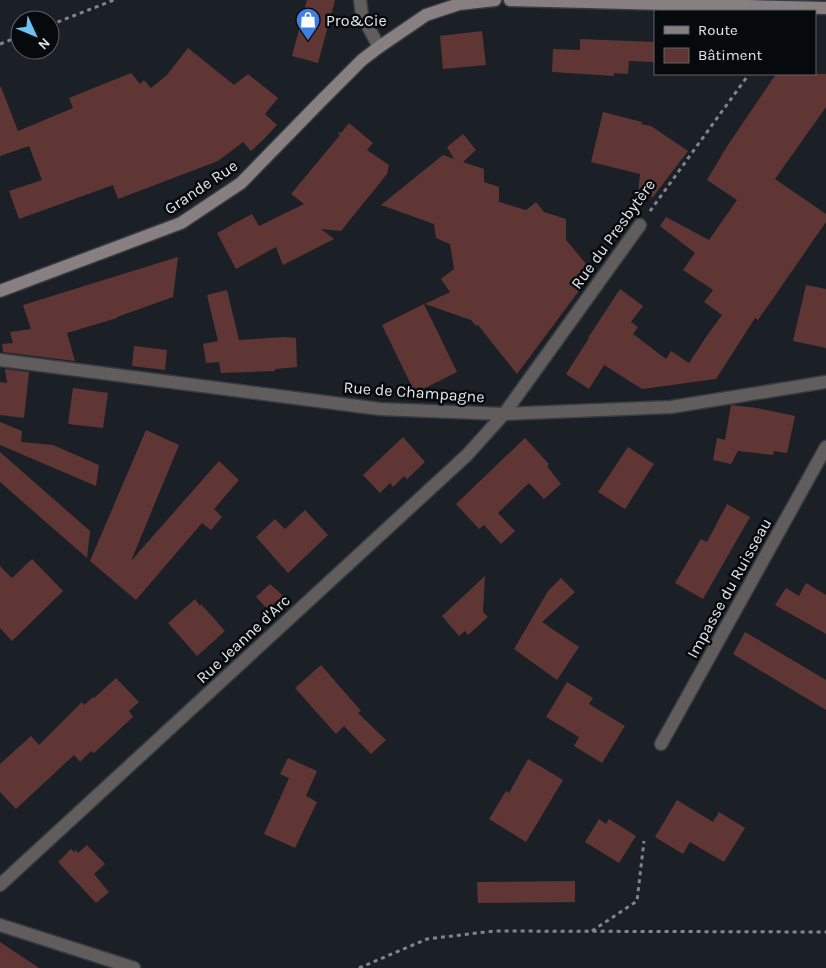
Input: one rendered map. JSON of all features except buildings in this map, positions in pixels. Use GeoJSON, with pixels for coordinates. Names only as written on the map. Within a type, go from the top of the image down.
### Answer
{"type":"FeatureCollection","features":[{"type":"Feature","properties":{"kind":"street"},"geometry":{"type":"LineString","coordinates":[[360,0],[362,16],[379,47]]}},
{"type":"Feature","properties":{"kind":"street","name":"Grande Rue"},"geometry":{"type":"LineString","coordinates":[[0,291],[181,223],[241,183],[362,60],[379,47],[426,15],[459,4],[495,0]]}},
{"type":"Feature","properties":{"kind":"street"},"geometry":{"type":"LineString","coordinates":[[510,0],[773,3],[826,8]]}},
{"type":"Feature","properties":{"kind":"street","name":"Rue du Presbytère"},"geometry":{"type":"LineString","coordinates":[[504,414],[640,225]]}},
{"type":"Feature","properties":{"kind":"street","name":"Rue de Champagne"},"geometry":{"type":"LineString","coordinates":[[0,360],[380,409],[504,414],[671,407],[826,382]]}},
{"type":"Feature","properties":{"kind":"street","name":"Rue Jeanne d'Arc"},"geometry":{"type":"LineString","coordinates":[[0,885],[467,455],[504,414]]}},
{"type":"Feature","properties":{"kind":"street","name":"Impasse du Ruisseau"},"geometry":{"type":"LineString","coordinates":[[661,744],[826,447]]}},
{"type":"Feature","properties":{"kind":"street"},"geometry":{"type":"LineString","coordinates":[[0,925],[134,968]]}},
{"type":"Feature","properties":{"kind":"path"},"geometry":{"type":"LineString","coordinates":[[60,21],[114,0]]}},
{"type":"Feature","properties":{"kind":"path","name":"Rue du Presbytère"},"geometry":{"type":"LineString","coordinates":[[640,225],[748,75]]}},
{"type":"Feature","properties":{"kind":"path"},"geometry":{"type":"LineString","coordinates":[[591,932],[637,901],[644,841]]}},
{"type":"Feature","properties":{"kind":"path"},"geometry":{"type":"LineString","coordinates":[[359,968],[427,939],[494,931],[826,932]]}},
{"type":"Feature","properties":{"kind":"place","name":"Pro&Cie"},"geometry":{"type":"Point","coordinates":[308,41]}}]}
